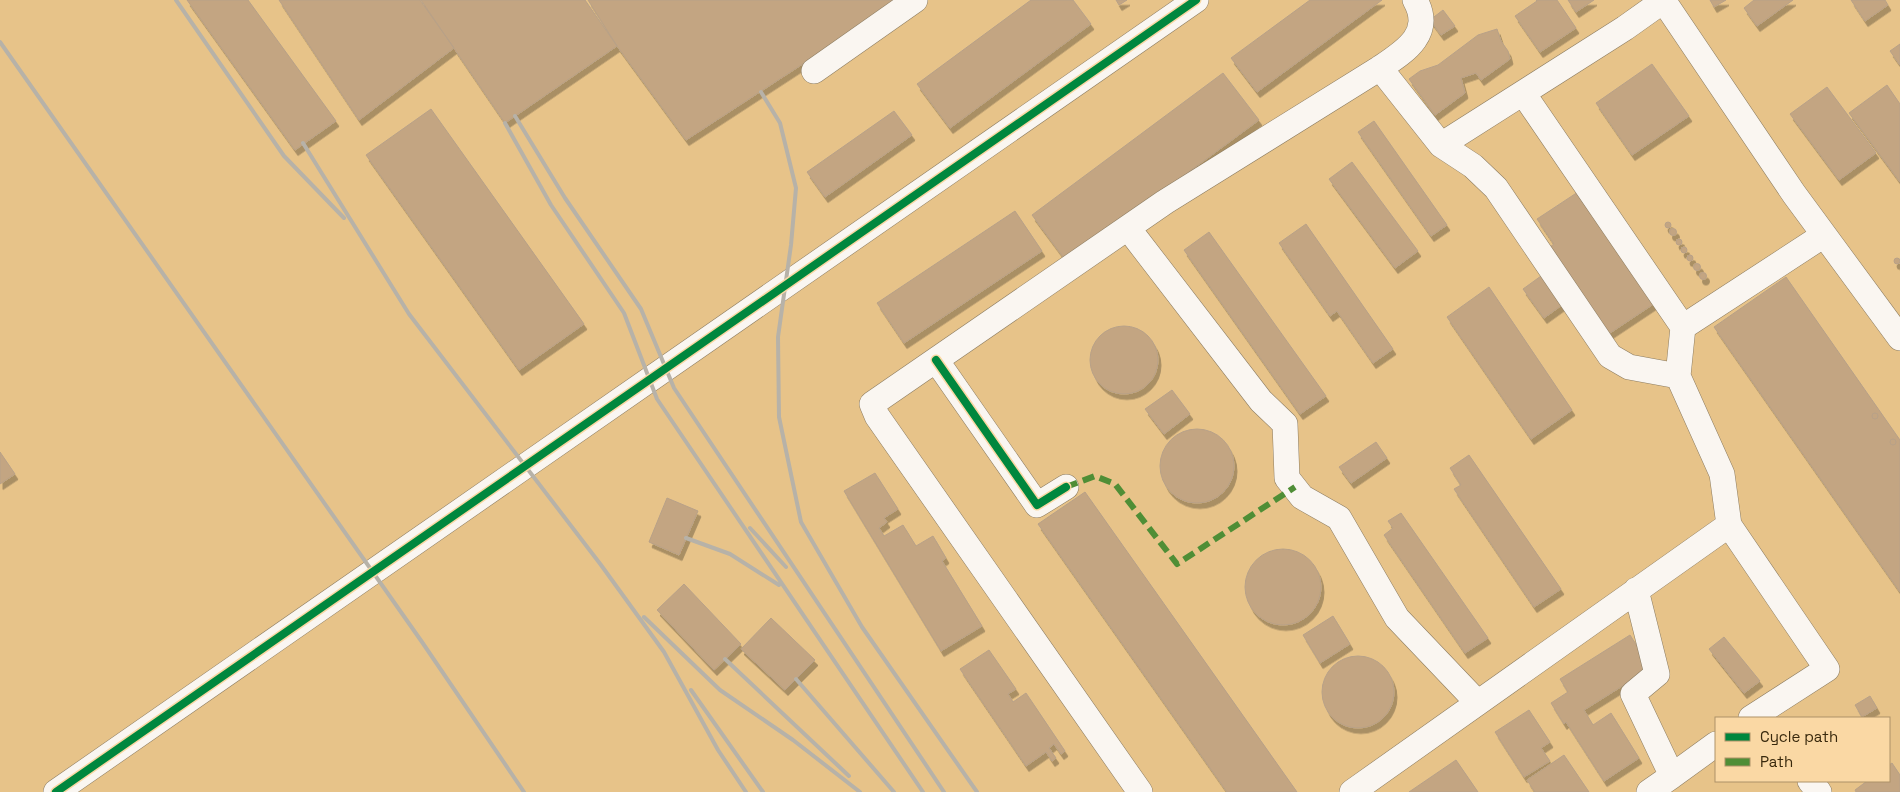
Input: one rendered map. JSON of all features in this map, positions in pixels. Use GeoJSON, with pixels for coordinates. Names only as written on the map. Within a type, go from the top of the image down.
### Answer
{"type":"FeatureCollection","features":[{"type":"Feature","properties":{"kind":"street"},"geometry":{"type":"LineString","coordinates":[[814,71],[915,0]]}},
{"type":"Feature","properties":{"kind":"street"},"geometry":{"type":"LineString","coordinates":[[56,792],[1196,0]]}},
{"type":"Feature","properties":{"kind":"street"},"geometry":{"type":"LineString","coordinates":[[1140,792],[877,416],[872,404],[1165,202],[1402,54],[1414,42],[1418,34],[1421,16],[1415,0]]}},
{"type":"Feature","properties":{"kind":"street"},"geometry":{"type":"LineString","coordinates":[[1442,145],[1625,28],[1663,0],[1794,194],[1900,338]]}},
{"type":"Feature","properties":{"kind":"street"},"geometry":{"type":"LineString","coordinates":[[1380,68],[1442,145],[1473,166],[1496,188],[1610,356],[1629,367],[1678,376]]}},
{"type":"Feature","properties":{"kind":"street"},"geometry":{"type":"LineString","coordinates":[[1523,93],[1683,327],[1678,376],[1722,474],[1729,524],[1827,669],[1759,716]]}},
{"type":"Feature","properties":{"kind":"street"},"geometry":{"type":"LineString","coordinates":[[1128,228],[1261,402],[1285,424],[1287,478],[1302,497],[1338,518],[1397,618],[1477,702]]}},
{"type":"Feature","properties":{"kind":"street"},"geometry":{"type":"LineString","coordinates":[[1683,327],[1824,234]]}},
{"type":"Feature","properties":{"kind":"street"},"geometry":{"type":"LineString","coordinates":[[936,360],[1037,505],[1066,487]]}},
{"type":"Feature","properties":{"kind":"street"},"geometry":{"type":"LineString","coordinates":[[1352,792],[1729,524]]}},
{"type":"Feature","properties":{"kind":"street"},"geometry":{"type":"LineString","coordinates":[[1636,590],[1657,674],[1633,694],[1672,776]]}},
{"type":"Feature","properties":{"kind":"street"},"geometry":{"type":"LineString","coordinates":[[1649,792],[1715,745]]}},
{"type":"Feature","properties":{"kind":"street"},"geometry":{"type":"LineString","coordinates":[[1811,782],[1819,792]]}},
{"type":"Feature","properties":{"kind":"shaded area"},"geometry":{"type":"Polygon","coordinates":[[[0,0],[1900,0],[1900,792],[0,792],[0,0]]]}},
{"type":"Feature","properties":{"kind":"building"},"geometry":{"type":"Polygon","coordinates":[[[187,0],[248,0],[336,121],[295,150],[187,0]]]}},
{"type":"Feature","properties":{"kind":"building"},"geometry":{"type":"Polygon","coordinates":[[[279,0],[420,0],[454,48],[359,120],[279,0]]]}},
{"type":"Feature","properties":{"kind":"building"},"geometry":{"type":"Polygon","coordinates":[[[421,0],[585,0],[617,46],[505,123],[421,0]]]}},
{"type":"Feature","properties":{"kind":"building"},"geometry":{"type":"Polygon","coordinates":[[[588,0],[901,0],[686,140],[617,46],[588,0]]]}},
{"type":"Feature","properties":{"kind":"building"},"geometry":{"type":"Polygon","coordinates":[[[1031,0],[1073,0],[1091,24],[950,128],[917,84],[1031,0]]]}},
{"type":"Feature","properties":{"kind":"building"},"geometry":{"type":"Polygon","coordinates":[[[1116,0],[1127,0],[1119,5],[1116,0]]]}},
{"type":"Feature","properties":{"kind":"building"},"geometry":{"type":"Polygon","coordinates":[[[1310,0],[1382,0],[1257,92],[1231,58],[1310,0]]]}},
{"type":"Feature","properties":{"kind":"building"},"geometry":{"type":"Polygon","coordinates":[[[1536,0],[1557,0],[1576,28],[1540,52],[1515,16],[1536,0]]]}},
{"type":"Feature","properties":{"kind":"building"},"geometry":{"type":"Polygon","coordinates":[[[1568,0],[1594,0],[1576,12],[1568,0]]]}},
{"type":"Feature","properties":{"kind":"building"},"geometry":{"type":"Polygon","coordinates":[[[1710,0],[1726,0],[1714,7],[1710,0]]]}},
{"type":"Feature","properties":{"kind":"building"},"geometry":{"type":"Polygon","coordinates":[[[1754,0],[1793,0],[1757,26],[1744,8],[1754,0]]]}},
{"type":"Feature","properties":{"kind":"building"},"geometry":{"type":"Polygon","coordinates":[[[1851,0],[1885,0],[1888,5],[1865,21],[1851,0]]]}},
{"type":"Feature","properties":{"kind":"building"},"geometry":{"type":"Polygon","coordinates":[[[1443,10],[1455,26],[1441,35],[1430,20],[1443,10]]]}},
{"type":"Feature","properties":{"kind":"building"},"geometry":{"type":"Polygon","coordinates":[[[1497,29],[1510,59],[1481,80],[1476,73],[1461,78],[1465,93],[1435,115],[1409,79],[1420,71],[1438,65],[1478,35],[1497,29]]]}},
{"type":"Feature","properties":{"kind":"building"},"geometry":{"type":"Polygon","coordinates":[[[1900,44],[1900,65],[1890,51],[1900,44]]]}},
{"type":"Feature","properties":{"kind":"building"},"geometry":{"type":"Polygon","coordinates":[[[1652,64],[1689,116],[1632,155],[1596,103],[1652,64]]]}},
{"type":"Feature","properties":{"kind":"building"},"geometry":{"type":"Polygon","coordinates":[[[1223,73],[1259,120],[1067,262],[1032,215],[1223,73]]]}},
{"type":"Feature","properties":{"kind":"building"},"geometry":{"type":"Polygon","coordinates":[[[1887,85],[1900,104],[1900,182],[1849,113],[1887,85]]]}},
{"type":"Feature","properties":{"kind":"building"},"geometry":{"type":"Polygon","coordinates":[[[1827,87],[1876,153],[1839,180],[1790,114],[1827,87]]]}},
{"type":"Feature","properties":{"kind":"building"},"geometry":{"type":"Polygon","coordinates":[[[431,109],[584,324],[519,370],[366,155],[431,109]]]}},
{"type":"Feature","properties":{"kind":"building"},"geometry":{"type":"Polygon","coordinates":[[[894,111],[912,135],[825,197],[807,172],[894,111]]]}},
{"type":"Feature","properties":{"kind":"building"},"geometry":{"type":"Polygon","coordinates":[[[1374,121],[1447,225],[1431,236],[1358,132],[1374,121]]]}},
{"type":"Feature","properties":{"kind":"building"},"geometry":{"type":"Polygon","coordinates":[[[1352,162],[1418,251],[1395,268],[1329,179],[1352,162]]]}},
{"type":"Feature","properties":{"kind":"building"},"geometry":{"type":"Polygon","coordinates":[[[1581,190],[1655,303],[1601,339],[1543,252],[1554,244],[1537,219],[1581,190]]]}},
{"type":"Feature","properties":{"kind":"building"},"geometry":{"type":"Polygon","coordinates":[[[1015,211],[1042,251],[904,343],[877,303],[1015,211]]]}},
{"type":"Feature","properties":{"kind":"building"},"geometry":{"type":"Polygon","coordinates":[[[1668,222],[1671,225],[1668,228],[1665,225],[1668,222]]]}},
{"type":"Feature","properties":{"kind":"building"},"geometry":{"type":"Polygon","coordinates":[[[1306,224],[1393,349],[1373,363],[1337,311],[1330,316],[1279,243],[1306,224]]]}},
{"type":"Feature","properties":{"kind":"building"},"geometry":{"type":"Polygon","coordinates":[[[1673,229],[1676,232],[1673,235],[1670,232],[1673,229]]]}},
{"type":"Feature","properties":{"kind":"building"},"geometry":{"type":"Polygon","coordinates":[[[1209,232],[1326,396],[1300,414],[1184,250],[1209,232]]]}},
{"type":"Feature","properties":{"kind":"building"},"geometry":{"type":"Polygon","coordinates":[[[1679,239],[1682,242],[1679,245],[1676,242],[1679,239]]]}},
{"type":"Feature","properties":{"kind":"building"},"geometry":{"type":"Polygon","coordinates":[[[1684,247],[1687,250],[1684,253],[1681,250],[1684,247]]]}},
{"type":"Feature","properties":{"kind":"building"},"geometry":{"type":"Polygon","coordinates":[[[1690,255],[1693,258],[1690,261],[1687,258],[1690,255]]]}},
{"type":"Feature","properties":{"kind":"building"},"geometry":{"type":"Polygon","coordinates":[[[1897,258],[1900,261],[1897,264],[1894,261],[1897,258]]]}},
{"type":"Feature","properties":{"kind":"building"},"geometry":{"type":"Polygon","coordinates":[[[1697,263],[1701,267],[1697,271],[1693,267],[1697,263]]]}},
{"type":"Feature","properties":{"kind":"building"},"geometry":{"type":"Polygon","coordinates":[[[1703,273],[1706,276],[1703,279],[1700,276],[1703,273]]]}},
{"type":"Feature","properties":{"kind":"building"},"geometry":{"type":"Polygon","coordinates":[[[1541,276],[1562,305],[1544,318],[1523,289],[1541,276]]]}},
{"type":"Feature","properties":{"kind":"building"},"geometry":{"type":"Polygon","coordinates":[[[1786,277],[1900,440],[1900,592],[1714,327],[1786,277]]]}},
{"type":"Feature","properties":{"kind":"building"},"geometry":{"type":"Polygon","coordinates":[[[1489,287],[1572,410],[1531,439],[1447,317],[1489,287]]]}},
{"type":"Feature","properties":{"kind":"building"},"geometry":{"type":"Polygon","coordinates":[[[1124,326],[1137,329],[1148,336],[1155,347],[1158,360],[1155,373],[1148,384],[1137,391],[1124,394],[1111,391],[1100,384],[1093,373],[1090,360],[1093,347],[1100,336],[1111,329],[1124,326]]]}},
{"type":"Feature","properties":{"kind":"building"},"geometry":{"type":"Polygon","coordinates":[[[1172,390],[1190,414],[1164,434],[1145,409],[1172,390]]]}},
{"type":"Feature","properties":{"kind":"building"},"geometry":{"type":"Polygon","coordinates":[[[1875,413],[1878,416],[1875,419],[1872,416],[1875,413]]]}},
{"type":"Feature","properties":{"kind":"building"},"geometry":{"type":"Polygon","coordinates":[[[1190,429],[1204,429],[1218,435],[1228,445],[1234,459],[1234,473],[1228,487],[1218,497],[1204,503],[1190,503],[1176,497],[1166,487],[1160,473],[1160,459],[1166,445],[1176,435],[1190,429]]]}},
{"type":"Feature","properties":{"kind":"building"},"geometry":{"type":"Polygon","coordinates":[[[1893,439],[1896,442],[1893,445],[1890,442],[1893,439]]]}},
{"type":"Feature","properties":{"kind":"building"},"geometry":{"type":"Polygon","coordinates":[[[1376,442],[1387,458],[1351,483],[1339,467],[1376,442]]]}},
{"type":"Feature","properties":{"kind":"building"},"geometry":{"type":"Polygon","coordinates":[[[0,452],[15,474],[0,484],[0,452]]]}},
{"type":"Feature","properties":{"kind":"building"},"geometry":{"type":"Polygon","coordinates":[[[1469,455],[1561,589],[1534,607],[1454,489],[1461,485],[1450,468],[1469,455]]]}},
{"type":"Feature","properties":{"kind":"building"},"geometry":{"type":"Polygon","coordinates":[[[875,473],[898,509],[884,518],[887,522],[879,528],[884,536],[903,525],[916,546],[933,536],[946,558],[942,561],[982,626],[941,651],[844,491],[875,473]]]}},
{"type":"Feature","properties":{"kind":"building"},"geometry":{"type":"Polygon","coordinates":[[[1085,492],[1297,792],[1227,792],[1038,524],[1085,492]]]}},
{"type":"Feature","properties":{"kind":"building"},"geometry":{"type":"Polygon","coordinates":[[[667,498],[698,511],[679,555],[649,542],[667,498]]]}},
{"type":"Feature","properties":{"kind":"building"},"geometry":{"type":"Polygon","coordinates":[[[1401,513],[1488,638],[1465,653],[1384,535],[1393,528],[1388,521],[1401,513]]]}},
{"type":"Feature","properties":{"kind":"building"},"geometry":{"type":"Polygon","coordinates":[[[1283,549],[1298,552],[1310,560],[1318,572],[1321,587],[1318,602],[1310,614],[1298,622],[1283,625],[1268,622],[1256,614],[1248,602],[1245,587],[1248,572],[1256,560],[1268,552],[1283,549]]]}},
{"type":"Feature","properties":{"kind":"building"},"geometry":{"type":"Polygon","coordinates":[[[684,584],[741,644],[714,670],[657,610],[684,584]]]}},
{"type":"Feature","properties":{"kind":"building"},"geometry":{"type":"Polygon","coordinates":[[[1333,616],[1350,644],[1320,663],[1303,635],[1333,616]]]}},
{"type":"Feature","properties":{"kind":"building"},"geometry":{"type":"Polygon","coordinates":[[[771,618],[815,660],[785,690],[741,649],[771,618]]]}},
{"type":"Feature","properties":{"kind":"building"},"geometry":{"type":"Polygon","coordinates":[[[1630,635],[1651,668],[1584,710],[1593,725],[1611,713],[1639,758],[1604,781],[1566,722],[1564,724],[1551,703],[1568,692],[1560,679],[1630,635]]]}},
{"type":"Feature","properties":{"kind":"building"},"geometry":{"type":"Polygon","coordinates":[[[1724,637],[1760,681],[1744,693],[1709,649],[1724,637]]]}},
{"type":"Feature","properties":{"kind":"building"},"geometry":{"type":"Polygon","coordinates":[[[989,650],[1016,689],[1008,694],[1013,702],[1026,693],[1065,751],[1061,754],[1054,744],[1049,748],[1056,758],[1052,761],[1046,752],[1026,766],[960,669],[989,650]]]}},
{"type":"Feature","properties":{"kind":"building"},"geometry":{"type":"Polygon","coordinates":[[[1365,656],[1384,666],[1392,678],[1394,692],[1392,706],[1384,718],[1372,726],[1351,728],[1332,718],[1324,706],[1322,685],[1332,666],[1344,658],[1365,656]]]}},
{"type":"Feature","properties":{"kind":"building"},"geometry":{"type":"Polygon","coordinates":[[[1870,696],[1877,708],[1862,717],[1855,705],[1870,696]]]}},
{"type":"Feature","properties":{"kind":"building"},"geometry":{"type":"Polygon","coordinates":[[[1529,710],[1550,742],[1541,748],[1550,761],[1524,777],[1495,732],[1529,710]]]}},
{"type":"Feature","properties":{"kind":"building"},"geometry":{"type":"Polygon","coordinates":[[[1564,755],[1589,792],[1535,792],[1527,780],[1564,755]]]}},
{"type":"Feature","properties":{"kind":"building"},"geometry":{"type":"Polygon","coordinates":[[[1456,760],[1478,792],[1409,792],[1456,760]]]}},
{"type":"Feature","properties":{"kind":"building"},"geometry":{"type":"Polygon","coordinates":[[[1892,763],[1900,775],[1900,792],[1856,792],[1855,790],[1866,782],[1890,782],[1890,764],[1892,763]]]}},
{"type":"Feature","properties":{"kind":"railway"},"geometry":{"type":"LineString","coordinates":[[176,0],[284,156],[344,218]]}},
{"type":"Feature","properties":{"kind":"railway"},"geometry":{"type":"LineString","coordinates":[[0,42],[422,642],[524,792]]}},
{"type":"Feature","properties":{"kind":"railway"},"geometry":{"type":"LineString","coordinates":[[761,92],[780,123],[796,188],[791,245],[778,337],[779,417],[801,522],[862,627],[977,792]]}},
{"type":"Feature","properties":{"kind":"railway"},"geometry":{"type":"LineString","coordinates":[[515,116],[565,198],[641,309],[674,388],[944,792]]}},
{"type":"Feature","properties":{"kind":"railway"},"geometry":{"type":"LineString","coordinates":[[505,123],[551,205],[624,313],[657,399],[923,792]]}},
{"type":"Feature","properties":{"kind":"railway"},"geometry":{"type":"LineString","coordinates":[[303,143],[409,314],[601,565],[664,652],[718,750],[746,792]]}},
{"type":"Feature","properties":{"kind":"railway"},"geometry":{"type":"LineString","coordinates":[[750,528],[786,567]]}},
{"type":"Feature","properties":{"kind":"railway"},"geometry":{"type":"LineString","coordinates":[[686,538],[730,554],[779,585]]}},
{"type":"Feature","properties":{"kind":"railway"},"geometry":{"type":"LineString","coordinates":[[644,617],[720,690],[793,740],[860,792]]}},
{"type":"Feature","properties":{"kind":"railway"},"geometry":{"type":"LineString","coordinates":[[725,659],[849,776]]}},
{"type":"Feature","properties":{"kind":"railway"},"geometry":{"type":"LineString","coordinates":[[796,679],[894,792]]}},
{"type":"Feature","properties":{"kind":"railway"},"geometry":{"type":"LineString","coordinates":[[691,690],[763,792]]}},
{"type":"Feature","properties":{"kind":"marked path"},"geometry":{"type":"LineString","coordinates":[[1066,487],[1095,476],[1115,484],[1177,564],[1295,487]]}},
{"type":"Feature","properties":{"kind":"cycle path"},"geometry":{"type":"LineString","coordinates":[[56,792],[1196,0]]}},
{"type":"Feature","properties":{"kind":"cycle path"},"geometry":{"type":"LineString","coordinates":[[936,360],[1037,505],[1066,487]]}}]}
